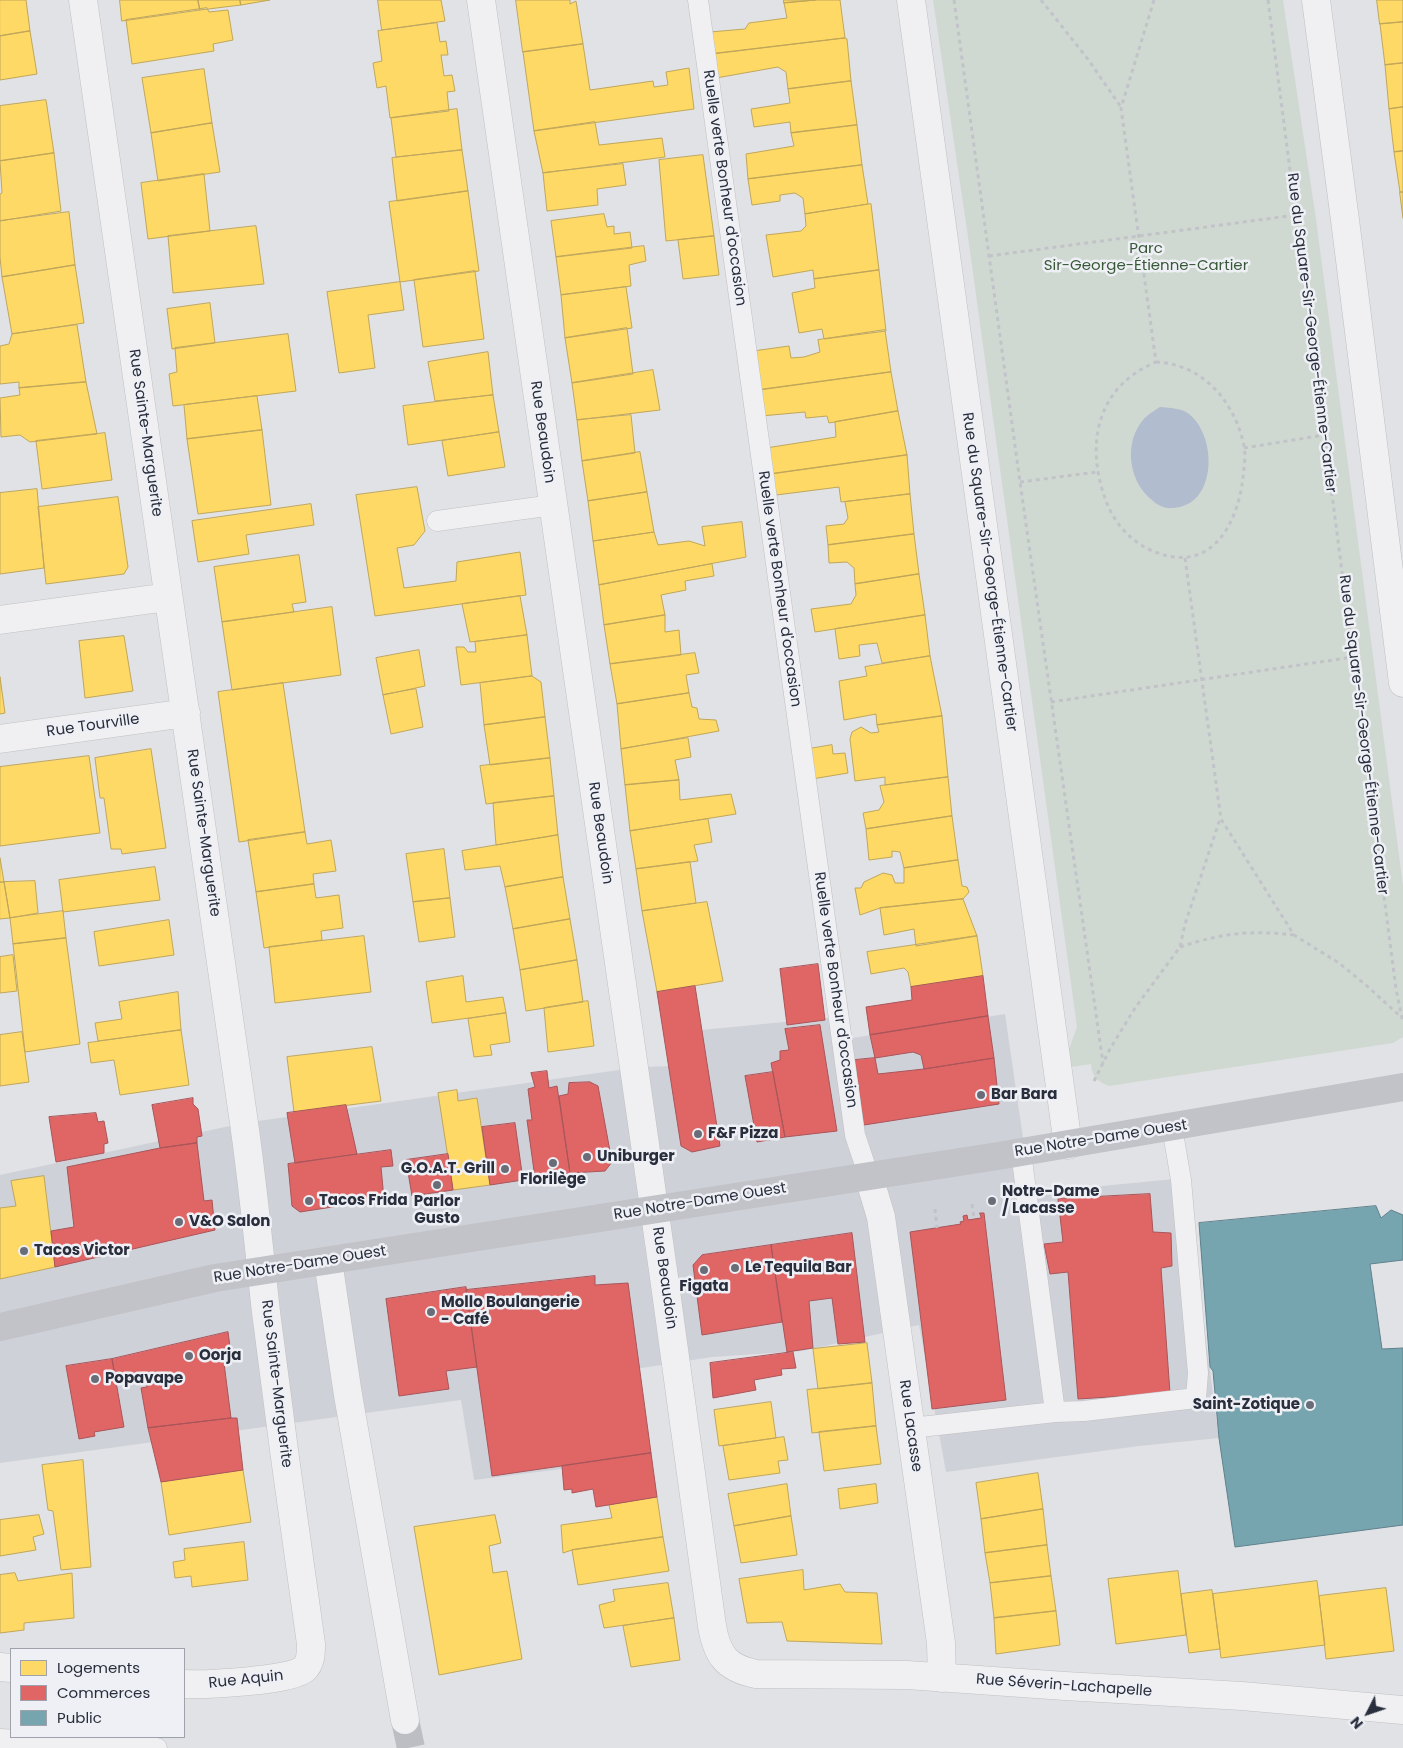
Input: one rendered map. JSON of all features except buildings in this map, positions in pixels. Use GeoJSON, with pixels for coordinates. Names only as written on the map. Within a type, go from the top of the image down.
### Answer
{"type":"FeatureCollection","features":[{"type":"Feature","properties":{"kind":"main road","name":"Rue Notre-Dame Ouest"},"geometry":{"type":"LineString","coordinates":[[0,1327],[215,1278],[1021,1152],[1403,1087]]}},
{"type":"Feature","properties":{"kind":"street","name":"Rue Sainte-Marguerite"},"geometry":{"type":"LineString","coordinates":[[84,0],[254,1192],[293,1519],[311,1644],[309,1661],[306,1667]]}},
{"type":"Feature","properties":{"kind":"street","name":"Rue Beaudoin"},"geometry":{"type":"LineString","coordinates":[[480,0],[712,1626],[715,1643],[727,1662]]}},
{"type":"Feature","properties":{"kind":"street","name":"Rue du Square-Sir-George-Étienne-Cartier"},"geometry":{"type":"LineString","coordinates":[[911,0],[1068,1144]]}},
{"type":"Feature","properties":{"kind":"street"},"geometry":{"type":"LineString","coordinates":[[1316,0],[1403,683]]}},
{"type":"Feature","properties":{"kind":"street"},"geometry":{"type":"LineString","coordinates":[[0,620],[168,597]]}},
{"type":"Feature","properties":{"kind":"street","name":"Rue Tourville"},"geometry":{"type":"LineString","coordinates":[[0,739],[186,713]]}},
{"type":"Feature","properties":{"kind":"street","name":"Rue Lacasse"},"geometry":{"type":"LineString","coordinates":[[869,1176],[881,1217],[941,1642],[942,1678]]}},
{"type":"Feature","properties":{"kind":"street"},"geometry":{"type":"LineString","coordinates":[[328,1261],[348,1395],[406,1720]]}},
{"type":"Feature","properties":{"kind":"street","name":"Rue Séverin-Lachapelle"},"geometry":{"type":"LineString","coordinates":[[727,1662],[744,1671],[756,1674],[893,1675],[1242,1696],[1403,1710]]}},
{"type":"Feature","properties":{"kind":"street","name":"Rue Aquin"},"geometry":{"type":"LineString","coordinates":[[185,1684],[238,1682],[292,1675],[306,1667]]}},
{"type":"Feature","properties":{"kind":"lane","name":"Ruelle verte Bonheur d'occasion"},"geometry":{"type":"LineString","coordinates":[[698,0],[855,1135],[869,1176]]}},
{"type":"Feature","properties":{"kind":"lane"},"geometry":{"type":"LineString","coordinates":[[437,522],[553,505]]}},
{"type":"Feature","properties":{"kind":"lane"},"geometry":{"type":"LineString","coordinates":[[911,1428],[1196,1398],[1198,1373],[1181,1180],[1172,1127]]}},
{"type":"Feature","properties":{"kind":"lane"},"geometry":{"type":"LineString","coordinates":[[1021,1152],[1055,1412]]}},
{"type":"Feature","properties":{"kind":"lane"},"geometry":{"type":"LineString","coordinates":[[0,1739],[157,1748]]}},
{"type":"Feature","properties":{"kind":"path"},"geometry":{"type":"LineString","coordinates":[[954,0],[1020,482],[1103,1063],[1135,1008],[1180,947],[1185,924],[1221,819]]}},
{"type":"Feature","properties":{"kind":"path"},"geometry":{"type":"LineString","coordinates":[[1041,0],[1087,58],[1122,108]]}},
{"type":"Feature","properties":{"kind":"path"},"geometry":{"type":"LineString","coordinates":[[1154,0],[1122,108],[1156,362]]}},
{"type":"Feature","properties":{"kind":"path","name":"Rue du Square-Sir-George-Étienne-Cartier"},"geometry":{"type":"LineString","coordinates":[[1268,0],[1396,989],[1403,1023]]}},
{"type":"Feature","properties":{"kind":"path"},"geometry":{"type":"LineString","coordinates":[[989,256],[1296,215]]}},
{"type":"Feature","properties":{"kind":"path"},"geometry":{"type":"LineString","coordinates":[[1156,362],[1184,367],[1208,382],[1228,405],[1244,448],[1242,487],[1239,502],[1230,523],[1220,539],[1208,550],[1199,555],[1186,558],[1173,558],[1148,550],[1131,538],[1119,525],[1110,510],[1097,472],[1095,455],[1097,435],[1105,408],[1113,393],[1133,373],[1156,362]]}},
{"type":"Feature","properties":{"kind":"path"},"geometry":{"type":"LineString","coordinates":[[1244,448],[1324,435]]}},
{"type":"Feature","properties":{"kind":"path"},"geometry":{"type":"LineString","coordinates":[[1020,482],[1097,472]]}},
{"type":"Feature","properties":{"kind":"path"},"geometry":{"type":"LineString","coordinates":[[1186,558],[1221,819],[1294,935]]}},
{"type":"Feature","properties":{"kind":"path"},"geometry":{"type":"LineString","coordinates":[[1051,702],[1353,657]]}},
{"type":"Feature","properties":{"kind":"path"},"geometry":{"type":"LineString","coordinates":[[1180,947],[1224,934],[1269,932],[1294,935],[1318,948],[1339,963],[1401,1018]]}},
{"type":"Feature","properties":{"kind":"path"},"geometry":{"type":"LineString","coordinates":[[972,1204],[974,1219]]}},
{"type":"Feature","properties":{"kind":"path"},"geometry":{"type":"LineString","coordinates":[[934,1209],[937,1228]]}},
{"type":"Feature","properties":{"kind":"shaded area"},"geometry":{"type":"Polygon","coordinates":[[[1005,1014],[1031,1193],[1184,1178],[1219,1438],[1139,1446],[946,1472],[919,1325],[802,1351],[712,1357],[635,1369],[649,1458],[474,1480],[461,1400],[0,1463],[0,1175],[244,1123],[640,1067],[708,1065],[701,1030],[836,1017],[840,1040],[1005,1014]]]}},
{"type":"Feature","properties":{"kind":"green space","name":"Parc Sir-George-Étienne-Cartier"},"geometry":{"type":"Polygon","coordinates":[[[933,0],[1283,0],[1316,219],[1403,886],[1403,1037],[1393,1043],[1109,1086],[1096,1078],[1091,1064],[1071,1067],[1068,1052],[1077,1027],[969,244],[933,0]]]}},
{"type":"Feature","properties":{"kind":"water"},"geometry":{"type":"Polygon","coordinates":[[[1160,407],[1179,409],[1189,414],[1205,438],[1208,454],[1205,484],[1198,496],[1187,505],[1172,508],[1159,505],[1145,493],[1134,475],[1132,464],[1132,443],[1135,433],[1144,419],[1160,407]]]}},
{"type":"Feature","properties":{"kind":"tunnel"},"geometry":{"type":"LineString","coordinates":[[405,1720],[411,1748]]}},
{"type":"Feature","properties":{"kind":"place","name":"Bar Bara"},"geometry":{"type":"Point","coordinates":[981,1095]}},
{"type":"Feature","properties":{"kind":"place","name":"F&F Pizza"},"geometry":{"type":"Point","coordinates":[698,1134]}},
{"type":"Feature","properties":{"kind":"place","name":"Uniburger"},"geometry":{"type":"Point","coordinates":[587,1157]}},
{"type":"Feature","properties":{"kind":"place","name":"Florilège"},"geometry":{"type":"Point","coordinates":[553,1163]}},
{"type":"Feature","properties":{"kind":"place","name":"G.O.A.T. Grill"},"geometry":{"type":"Point","coordinates":[505,1169]}},
{"type":"Feature","properties":{"kind":"place","name":"Parlor Gusto"},"geometry":{"type":"Point","coordinates":[437,1185]}},
{"type":"Feature","properties":{"kind":"place","name":"Tacos Frida"},"geometry":{"type":"Point","coordinates":[309,1201]}},
{"type":"Feature","properties":{"kind":"place","name":"Notre-Dame / Lacasse"},"geometry":{"type":"Point","coordinates":[992,1201]}},
{"type":"Feature","properties":{"kind":"place","name":"V&O Salon"},"geometry":{"type":"Point","coordinates":[179,1222]}},
{"type":"Feature","properties":{"kind":"place","name":"Tacos Victor"},"geometry":{"type":"Point","coordinates":[24,1251]}},
{"type":"Feature","properties":{"kind":"place","name":"Le Tequila Bar"},"geometry":{"type":"Point","coordinates":[735,1268]}},
{"type":"Feature","properties":{"kind":"place","name":"Figata"},"geometry":{"type":"Point","coordinates":[704,1270]}},
{"type":"Feature","properties":{"kind":"place","name":"Mollo Boulangerie - Café"},"geometry":{"type":"Point","coordinates":[431,1312]}},
{"type":"Feature","properties":{"kind":"place","name":"Oorja"},"geometry":{"type":"Point","coordinates":[189,1356]}},
{"type":"Feature","properties":{"kind":"place","name":"Popavape"},"geometry":{"type":"Point","coordinates":[95,1379]}},
{"type":"Feature","properties":{"kind":"place","name":"Saint-Zotique"},"geometry":{"type":"Point","coordinates":[1310,1405]}}]}
